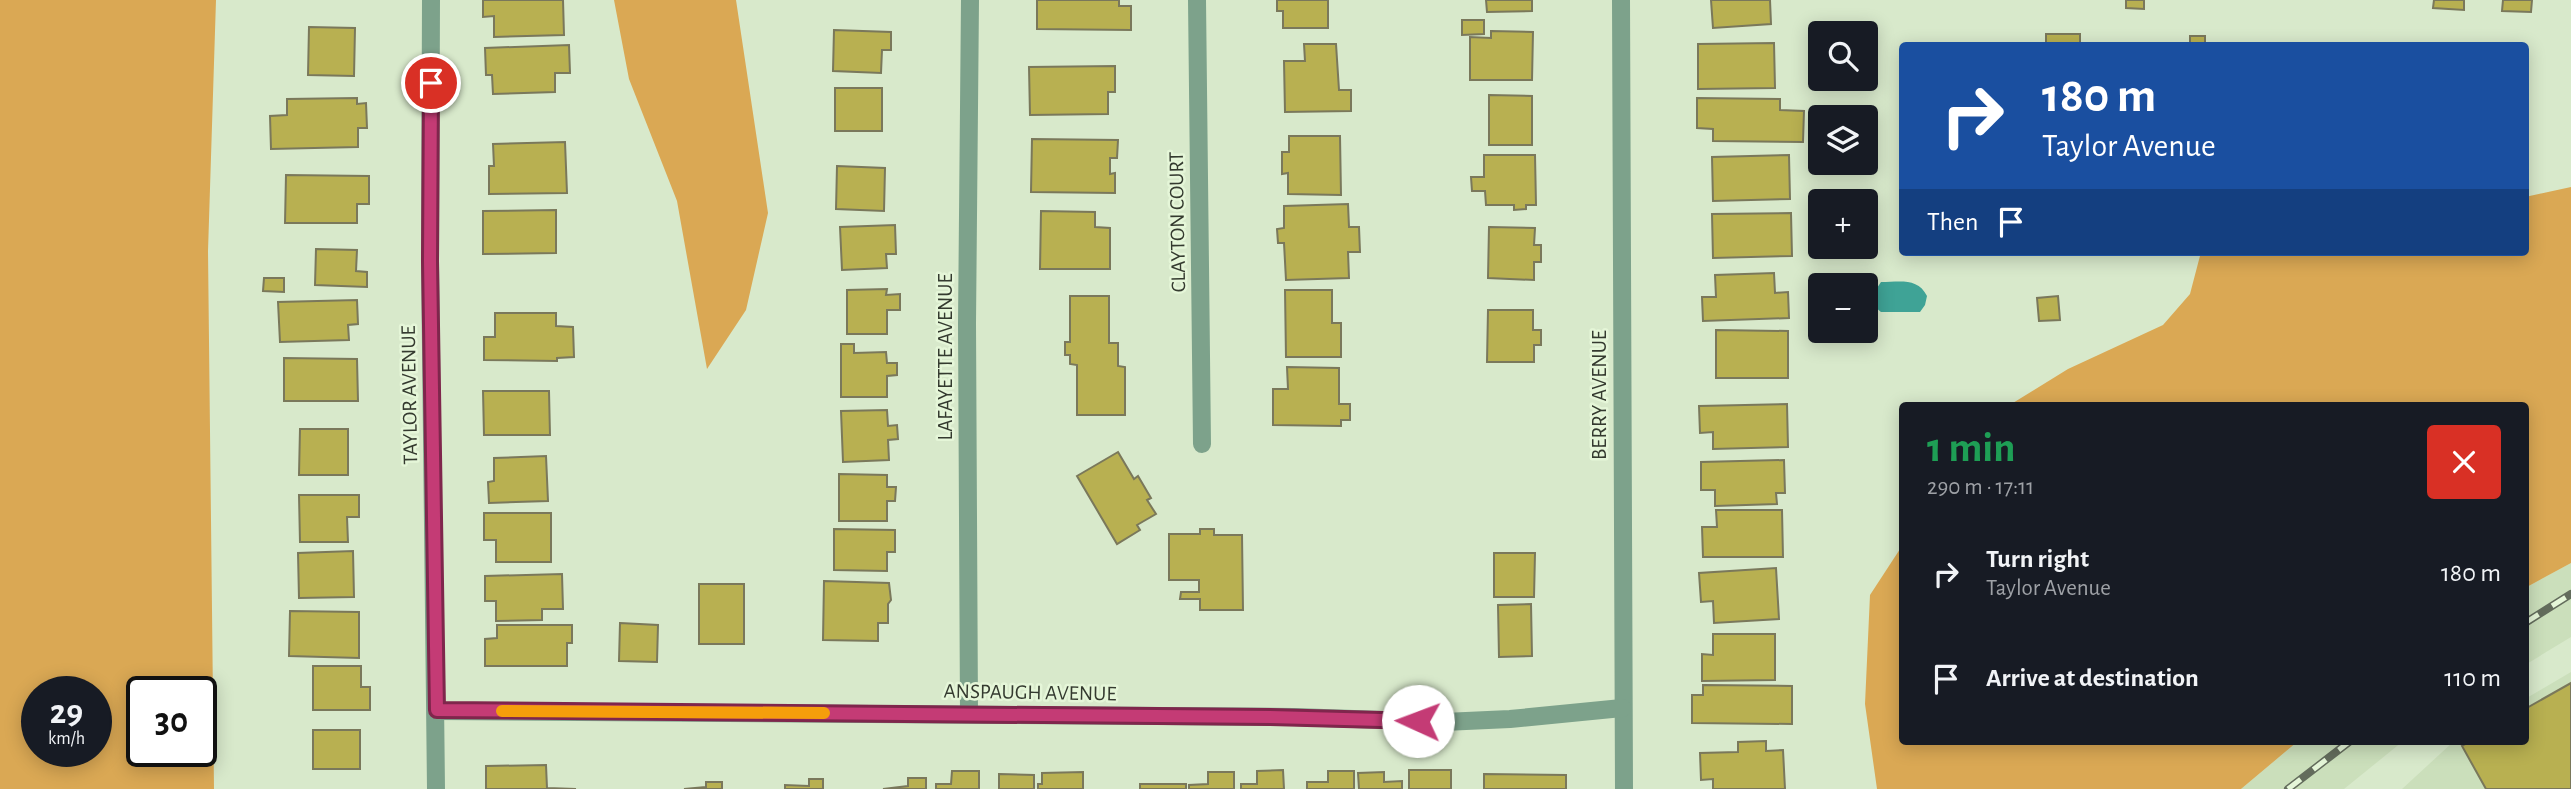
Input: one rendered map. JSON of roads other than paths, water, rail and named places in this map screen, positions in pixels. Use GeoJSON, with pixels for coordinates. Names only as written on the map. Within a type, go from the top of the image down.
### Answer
{"type":"FeatureCollection","features":[{"type":"Feature","properties":{"kind":"street","name":"TAYLOR AVENUE"},"geometry":{"type":"LineString","coordinates":[[431,0],[430,261],[436,789]]}},
{"type":"Feature","properties":{"kind":"street","name":"LAFAYETTE AVENUE"},"geometry":{"type":"LineString","coordinates":[[969,713],[967,349],[970,0]]}},
{"type":"Feature","properties":{"kind":"street","name":"CLAYTON COURT"},"geometry":{"type":"LineString","coordinates":[[1197,0],[1202,444]]}},
{"type":"Feature","properties":{"kind":"street","name":"BERRY AVENUE"},"geometry":{"type":"LineString","coordinates":[[1621,0],[1624,789]]}},
{"type":"Feature","properties":{"kind":"street","name":"ANSPAUGH AVENUE"},"geometry":{"type":"LineString","coordinates":[[437,710],[969,713],[1294,717],[1444,722],[1510,719],[1622,708]]}},
{"type":"Feature","properties":{"kind":"water"},"geometry":{"type":"Polygon","coordinates":[[[1881,282],[1913,283],[1927,296],[1925,305],[1920,312],[1881,312],[1878,310],[1878,286],[1881,282]]]}},
{"type":"Feature","properties":{"kind":"railway"},"geometry":{"type":"LineString","coordinates":[[2529,620],[2571,594]]}},
{"type":"Feature","properties":{"kind":"railway"},"geometry":{"type":"LineString","coordinates":[[2288,789],[2345,745]]}}]}
